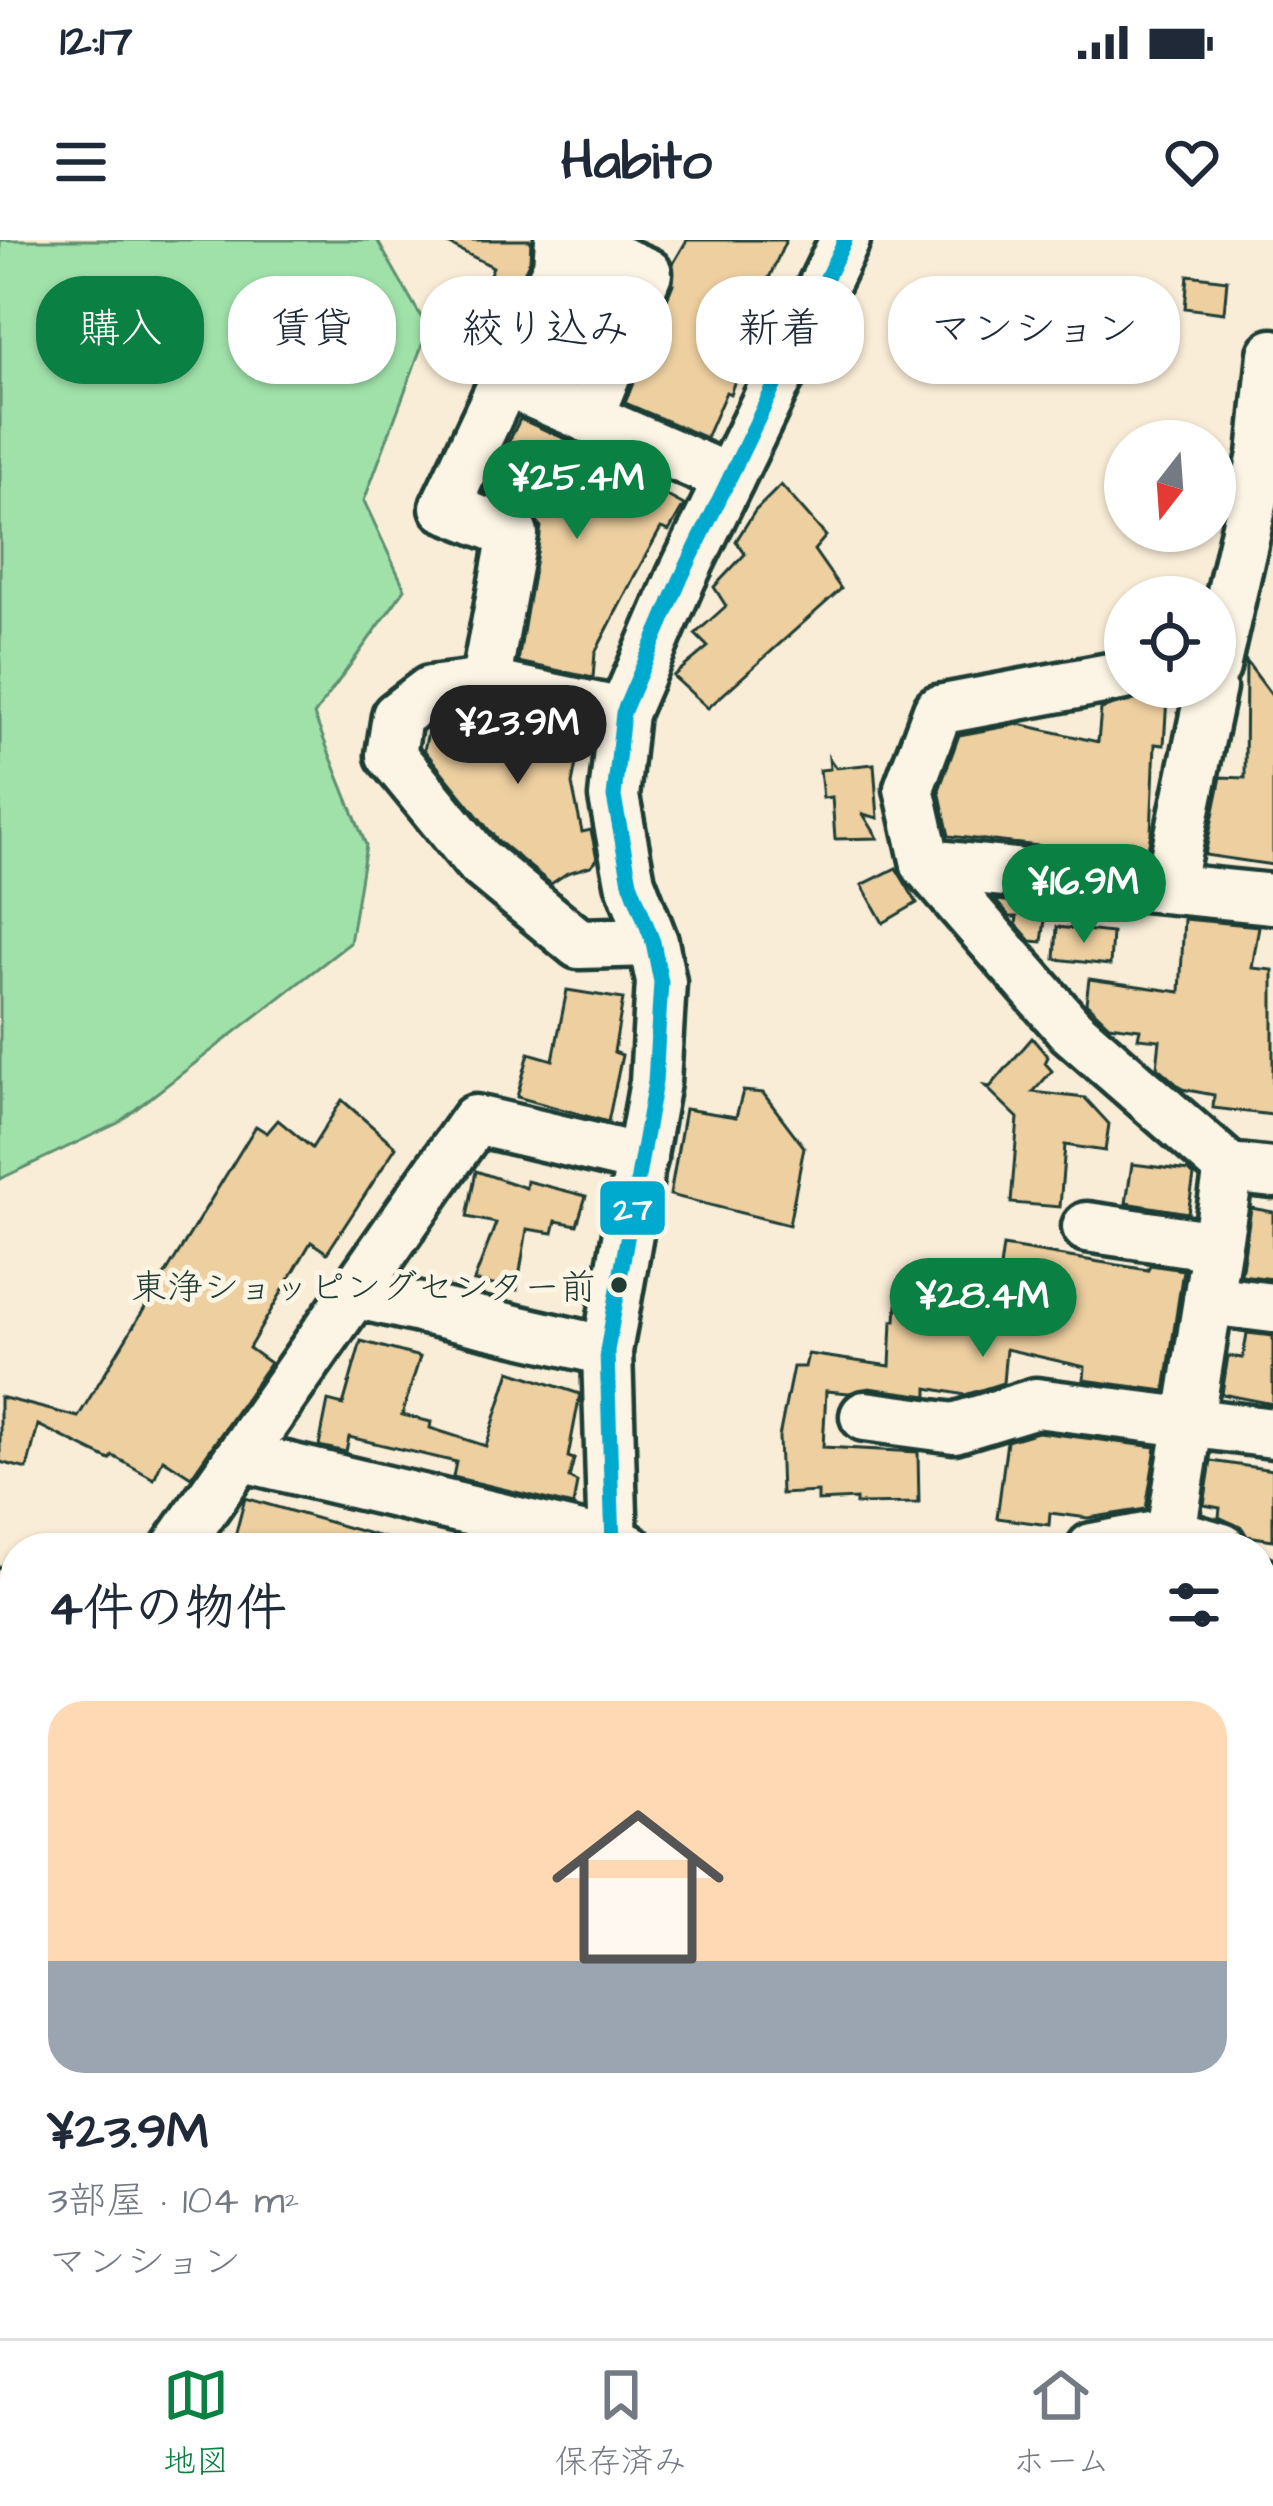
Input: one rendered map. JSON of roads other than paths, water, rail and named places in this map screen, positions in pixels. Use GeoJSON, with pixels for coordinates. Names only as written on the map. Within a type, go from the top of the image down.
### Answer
{"type":"FeatureCollection","features":[{"type":"Feature","properties":{"kind":"street"},"geometry":{"type":"LineString","coordinates":[[617,1533],[607,1351],[655,1082],[661,982],[653,942],[630,882],[614,797],[623,713],[681,578],[845,240]]}},
{"type":"Feature","properties":{"kind":"street"},"geometry":{"type":"LineString","coordinates":[[553,276],[561,242],[580,244],[647,273],[588,418]]}},
{"type":"Feature","properties":{"kind":"street"},"geometry":{"type":"LineString","coordinates":[[1236,581],[1268,455],[1273,354]]}},
{"type":"Feature","properties":{"kind":"street"},"geometry":{"type":"LineString","coordinates":[[485,684],[513,534],[445,507],[503,384]]}},
{"type":"Feature","properties":{"kind":"street"},"geometry":{"type":"LineString","coordinates":[[511,384],[729,479]]}},
{"type":"Feature","properties":{"kind":"street"},"geometry":{"type":"LineString","coordinates":[[1104,678],[938,710],[909,788],[926,864],[1071,1030],[1251,1171],[1216,1246],[1171,1533]]}},
{"type":"Feature","properties":{"kind":"street"},"geometry":{"type":"LineString","coordinates":[[623,713],[485,684],[430,691],[397,716],[392,755],[477,860],[579,944],[653,942]]}},
{"type":"Feature","properties":{"kind":"street"},"geometry":{"type":"LineString","coordinates":[[1169,887],[1206,708]]}},
{"type":"Feature","properties":{"kind":"street"},"geometry":{"type":"LineString","coordinates":[[926,864],[1273,899]]}},
{"type":"Feature","properties":{"kind":"street"},"geometry":{"type":"LineString","coordinates":[[187,1533],[475,1120],[642,1159]]}},
{"type":"Feature","properties":{"kind":"street"},"geometry":{"type":"LineString","coordinates":[[1087,1228],[1216,1246]]}},
{"type":"Feature","properties":{"kind":"street"},"geometry":{"type":"LineString","coordinates":[[355,1293],[607,1351]]}},
{"type":"Feature","properties":{"kind":"street"},"geometry":{"type":"LineString","coordinates":[[1208,1300],[1273,1308]]}},
{"type":"Feature","properties":{"kind":"street"},"geometry":{"type":"LineString","coordinates":[[865,1416],[954,1428],[1036,1403],[1273,1433]]}},
{"type":"Feature","properties":{"kind":"street"},"geometry":{"type":"LineString","coordinates":[[243,1457],[560,1533]]}},
{"type":"Feature","properties":{"kind":"place","name":"東浄ショッピングセンター前"},"geometry":{"type":"Point","coordinates":[619,1285]}}]}
